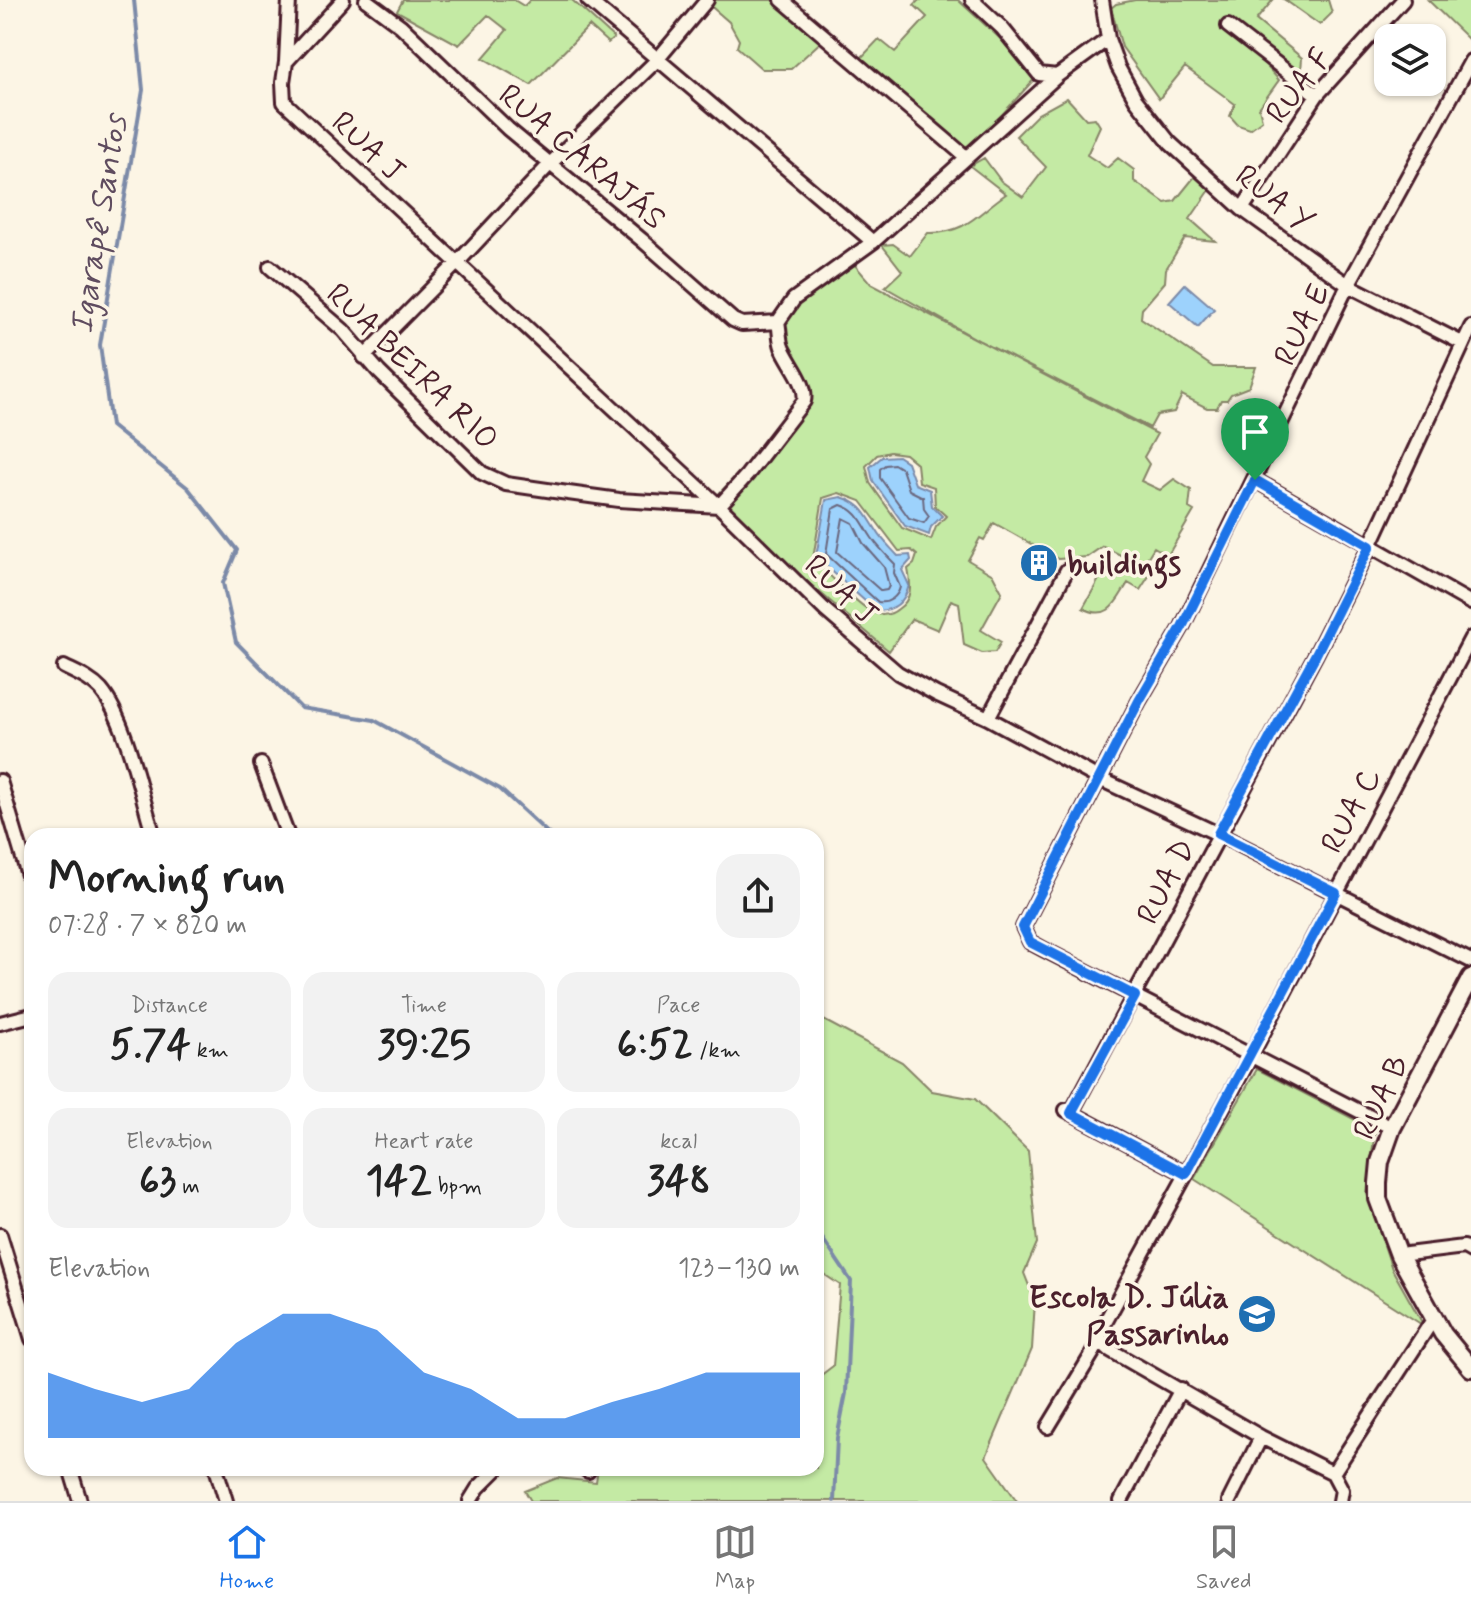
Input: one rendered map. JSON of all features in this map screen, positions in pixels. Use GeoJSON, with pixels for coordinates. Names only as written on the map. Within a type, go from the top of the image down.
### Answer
{"type":"FeatureCollection","features":[{"type":"Feature","properties":{"kind":"street"},"geometry":{"type":"LineString","coordinates":[[286,62],[289,0]]}},
{"type":"Feature","properties":{"kind":"street"},"geometry":{"type":"LineString","coordinates":[[286,62],[343,0]]}},
{"type":"Feature","properties":{"kind":"street","name":"RUA CARAJÁS"},"geometry":{"type":"LineString","coordinates":[[366,0],[401,26],[508,129],[733,320],[742,324],[778,322]]}},
{"type":"Feature","properties":{"kind":"street"},"geometry":{"type":"LineString","coordinates":[[588,0],[873,242]]}},
{"type":"Feature","properties":{"kind":"street"},"geometry":{"type":"LineString","coordinates":[[364,357],[550,164],[657,60],[707,0]]}},
{"type":"Feature","properties":{"kind":"street"},"geometry":{"type":"LineString","coordinates":[[782,0],[966,157]]}},
{"type":"Feature","properties":{"kind":"street"},"geometry":{"type":"LineString","coordinates":[[972,0],[1002,28],[1039,74],[1057,76]]}},
{"type":"Feature","properties":{"kind":"street","name":"RUA Y"},"geometry":{"type":"LineString","coordinates":[[1102,0],[1108,39],[1118,67],[1136,100],[1170,143],[1242,209],[1348,285],[1462,343]]}},
{"type":"Feature","properties":{"kind":"street","name":"RUA F"},"geometry":{"type":"LineString","coordinates":[[1242,209],[1317,95],[1403,0]]}},
{"type":"Feature","properties":{"kind":"street"},"geometry":{"type":"LineString","coordinates":[[1228,26],[1317,95]]}},
{"type":"Feature","properties":{"kind":"street"},"geometry":{"type":"LineString","coordinates":[[719,506],[804,401],[803,386],[781,344],[778,322],[794,299],[873,242],[1057,76],[1108,39]]}},
{"type":"Feature","properties":{"kind":"street","name":"RUA E"},"geometry":{"type":"LineString","coordinates":[[1135,996],[1030,942],[1023,927],[1139,701],[1182,627],[1348,285],[1471,61]]}},
{"type":"Feature","properties":{"kind":"street","name":"RUA J"},"geometry":{"type":"LineString","coordinates":[[286,62],[284,102],[719,506],[826,611],[898,673],[1100,779],[1218,834],[1471,961]]}},
{"type":"Feature","properties":{"kind":"street","name":"RUA BEIRA RIO"},"geometry":{"type":"LineString","coordinates":[[270,267],[343,330],[364,357],[482,473],[506,484],[619,500],[719,506]]}},
{"type":"Feature","properties":{"kind":"street","name":"RUA D"},"geometry":{"type":"LineString","coordinates":[[1186,1174],[1068,1112],[1135,996],[1218,834],[1316,654],[1370,546],[1471,327]]}},
{"type":"Feature","properties":{"kind":"street"},"geometry":{"type":"LineString","coordinates":[[1255,480],[1471,603]]}},
{"type":"Feature","properties":{"kind":"street"},"geometry":{"type":"LineString","coordinates":[[988,718],[1067,570]]}},
{"type":"Feature","properties":{"kind":"street","name":"RUA C"},"geometry":{"type":"LineString","coordinates":[[1048,1427],[1100,1341],[1101,1330],[1251,1056],[1471,638]]}},
{"type":"Feature","properties":{"kind":"street"},"geometry":{"type":"LineString","coordinates":[[64,667],[89,679],[109,702],[124,737],[152,828]]}},
{"type":"Feature","properties":{"kind":"street"},"geometry":{"type":"LineString","coordinates":[[261,764],[285,828]]}},
{"type":"Feature","properties":{"kind":"street"},"geometry":{"type":"LineString","coordinates":[[0,781],[24,862]]}},
{"type":"Feature","properties":{"kind":"street","name":"RUA B"},"geometry":{"type":"LineString","coordinates":[[1471,978],[1392,1128],[1380,1162],[1378,1199],[1399,1255],[1443,1334],[1471,1368]]}},
{"type":"Feature","properties":{"kind":"street"},"geometry":{"type":"LineString","coordinates":[[1135,996],[1392,1128]]}},
{"type":"Feature","properties":{"kind":"street"},"geometry":{"type":"LineString","coordinates":[[0,1023],[24,1017]]}},
{"type":"Feature","properties":{"kind":"street"},"geometry":{"type":"LineString","coordinates":[[0,1235],[24,1313]]}},
{"type":"Feature","properties":{"kind":"street"},"geometry":{"type":"LineString","coordinates":[[1399,1255],[1467,1249],[1471,1235]]}},
{"type":"Feature","properties":{"kind":"street"},"geometry":{"type":"LineString","coordinates":[[1333,1473],[1434,1318]]}},
{"type":"Feature","properties":{"kind":"street"},"geometry":{"type":"LineString","coordinates":[[1100,1341],[1110,1350],[1261,1437],[1333,1473],[1341,1495]]}},
{"type":"Feature","properties":{"kind":"street"},"geometry":{"type":"LineString","coordinates":[[1121,1501],[1181,1389]]}},
{"type":"Feature","properties":{"kind":"street"},"geometry":{"type":"LineString","coordinates":[[1229,1501],[1261,1437]]}},
{"type":"Feature","properties":{"kind":"street"},"geometry":{"type":"LineString","coordinates":[[72,1476],[80,1501]]}},
{"type":"Feature","properties":{"kind":"street"},"geometry":{"type":"LineString","coordinates":[[218,1476],[226,1501]]}},
{"type":"Feature","properties":{"kind":"street"},"geometry":{"type":"LineString","coordinates":[[470,1501],[490,1476]]}},
{"type":"Feature","properties":{"kind":"green space"},"geometry":{"type":"Polygon","coordinates":[[[403,0],[514,0],[524,6],[530,0],[572,0],[614,38],[608,43],[589,26],[531,85],[483,58],[507,30],[488,15],[459,45],[397,11],[403,0]]]}},
{"type":"Feature","properties":{"kind":"green space"},"geometry":{"type":"Polygon","coordinates":[[[707,0],[778,0],[824,39],[791,69],[762,69],[737,47],[739,40],[729,22],[707,0]]]}},
{"type":"Feature","properties":{"kind":"green space"},"geometry":{"type":"Polygon","coordinates":[[[919,0],[958,0],[1039,74],[965,155],[860,59],[879,39],[895,52],[927,17],[914,5],[919,0]]]}},
{"type":"Feature","properties":{"kind":"green space"},"geometry":{"type":"Polygon","coordinates":[[[1135,0],[1273,0],[1256,20],[1302,58],[1301,71],[1232,28],[1279,80],[1259,108],[1262,120],[1250,129],[1238,125],[1230,116],[1235,104],[1185,67],[1159,99],[1122,47],[1111,8],[1135,0]]]}},
{"type":"Feature","properties":{"kind":"green space"},"geometry":{"type":"Polygon","coordinates":[[[1285,0],[1328,0],[1332,13],[1320,25],[1285,0]]]}},
{"type":"Feature","properties":{"kind":"green space"},"geometry":{"type":"Polygon","coordinates":[[[1428,0],[1471,0],[1471,42],[1428,0]]]}},
{"type":"Feature","properties":{"kind":"green space"},"geometry":{"type":"Polygon","coordinates":[[[1067,98],[1086,119],[1095,118],[1100,126],[1087,155],[1107,168],[1118,158],[1134,170],[1134,181],[1165,203],[1175,201],[1196,175],[1212,187],[1190,219],[1215,241],[1185,238],[1166,269],[1165,282],[1142,309],[1141,318],[1213,367],[1256,367],[1249,387],[1231,394],[1227,400],[1221,400],[1217,408],[1207,408],[1182,395],[1174,412],[1157,415],[1150,428],[980,341],[885,287],[902,271],[882,245],[893,244],[910,256],[928,233],[962,226],[1006,194],[970,166],[984,158],[1001,181],[1023,197],[1046,167],[1016,136],[1038,114],[1067,98]]]}},
{"type":"Feature","properties":{"kind":"green space"},"geometry":{"type":"Polygon","coordinates":[[[849,258],[871,284],[1157,434],[1144,457],[1149,464],[1141,481],[1160,490],[1174,479],[1191,490],[1189,508],[1194,511],[1168,555],[1154,547],[1140,570],[1149,576],[1140,590],[1128,583],[1111,608],[1099,613],[1092,612],[1083,608],[1103,572],[1117,579],[1128,559],[1103,546],[1087,557],[1058,559],[994,523],[984,540],[980,538],[968,560],[993,575],[1002,592],[981,630],[1001,642],[995,652],[982,653],[964,645],[959,603],[951,600],[938,630],[912,619],[889,651],[712,501],[807,401],[784,343],[781,322],[798,300],[849,258]],[[890,452],[877,455],[866,466],[870,483],[902,528],[931,540],[936,527],[946,516],[935,506],[934,487],[919,482],[917,464],[905,454],[890,452]],[[839,493],[823,498],[813,559],[869,610],[881,614],[893,613],[909,596],[908,569],[917,555],[911,550],[899,551],[861,501],[839,493]]]}},
{"type":"Feature","properties":{"kind":"green space"},"geometry":{"type":"Polygon","coordinates":[[[824,1020],[902,1062],[932,1091],[975,1099],[1028,1151],[1037,1243],[1024,1273],[1035,1301],[1032,1349],[986,1457],[1017,1501],[531,1501],[525,1491],[557,1478],[596,1482],[597,1476],[824,1476],[824,1373],[833,1366],[840,1285],[824,1274],[824,1020]]]}},
{"type":"Feature","properties":{"kind":"green space"},"geometry":{"type":"Polygon","coordinates":[[[1257,1069],[1375,1130],[1367,1194],[1392,1269],[1424,1326],[1194,1179],[1257,1069]]]}},
{"type":"Feature","properties":{"kind":"water"},"geometry":{"type":"Polygon","coordinates":[[[1185,284],[1214,309],[1198,327],[1169,302],[1185,284]]]}},
{"type":"Feature","properties":{"kind":"water"},"geometry":{"type":"Polygon","coordinates":[[[898,456],[907,462],[915,484],[930,490],[932,506],[942,516],[931,527],[929,535],[905,526],[873,481],[870,467],[882,457],[898,456]]]}},
{"type":"Feature","properties":{"kind":"water"},"geometry":{"type":"Polygon","coordinates":[[[841,497],[863,510],[881,538],[898,556],[910,555],[911,560],[902,570],[909,585],[902,601],[893,607],[876,611],[816,557],[826,500],[841,497]]]}},
{"type":"Feature","properties":{"kind":"waterway","name":"Igarapê Santos"},"geometry":{"type":"LineString","coordinates":[[134,0],[143,90],[100,345],[111,426],[188,488],[237,550],[223,583],[236,642],[301,708],[374,720],[500,789],[542,828]]}},
{"type":"Feature","properties":{"kind":"waterway","name":"Igarapê Santos"},"geometry":{"type":"LineString","coordinates":[[824,1241],[851,1281],[846,1393],[837,1438],[834,1501]]}},
{"type":"Feature","properties":{"kind":"place","name":"buildings"},"geometry":{"type":"Point","coordinates":[1039,563]}},
{"type":"Feature","properties":{"kind":"place","name":"Escola D. Júlia Passarinho"},"geometry":{"type":"Point","coordinates":[1257,1314]}},
{"type":"Feature","properties":{"kind":"route"},"geometry":{"type":"LineString","coordinates":[[1255,480],[1370,546],[1316,654],[1218,834],[1336,893],[1186,1174],[1071,1113],[1135,996],[1030,942],[1023,927],[1139,701],[1182,627],[1216,552],[1255,480]]}}]}
